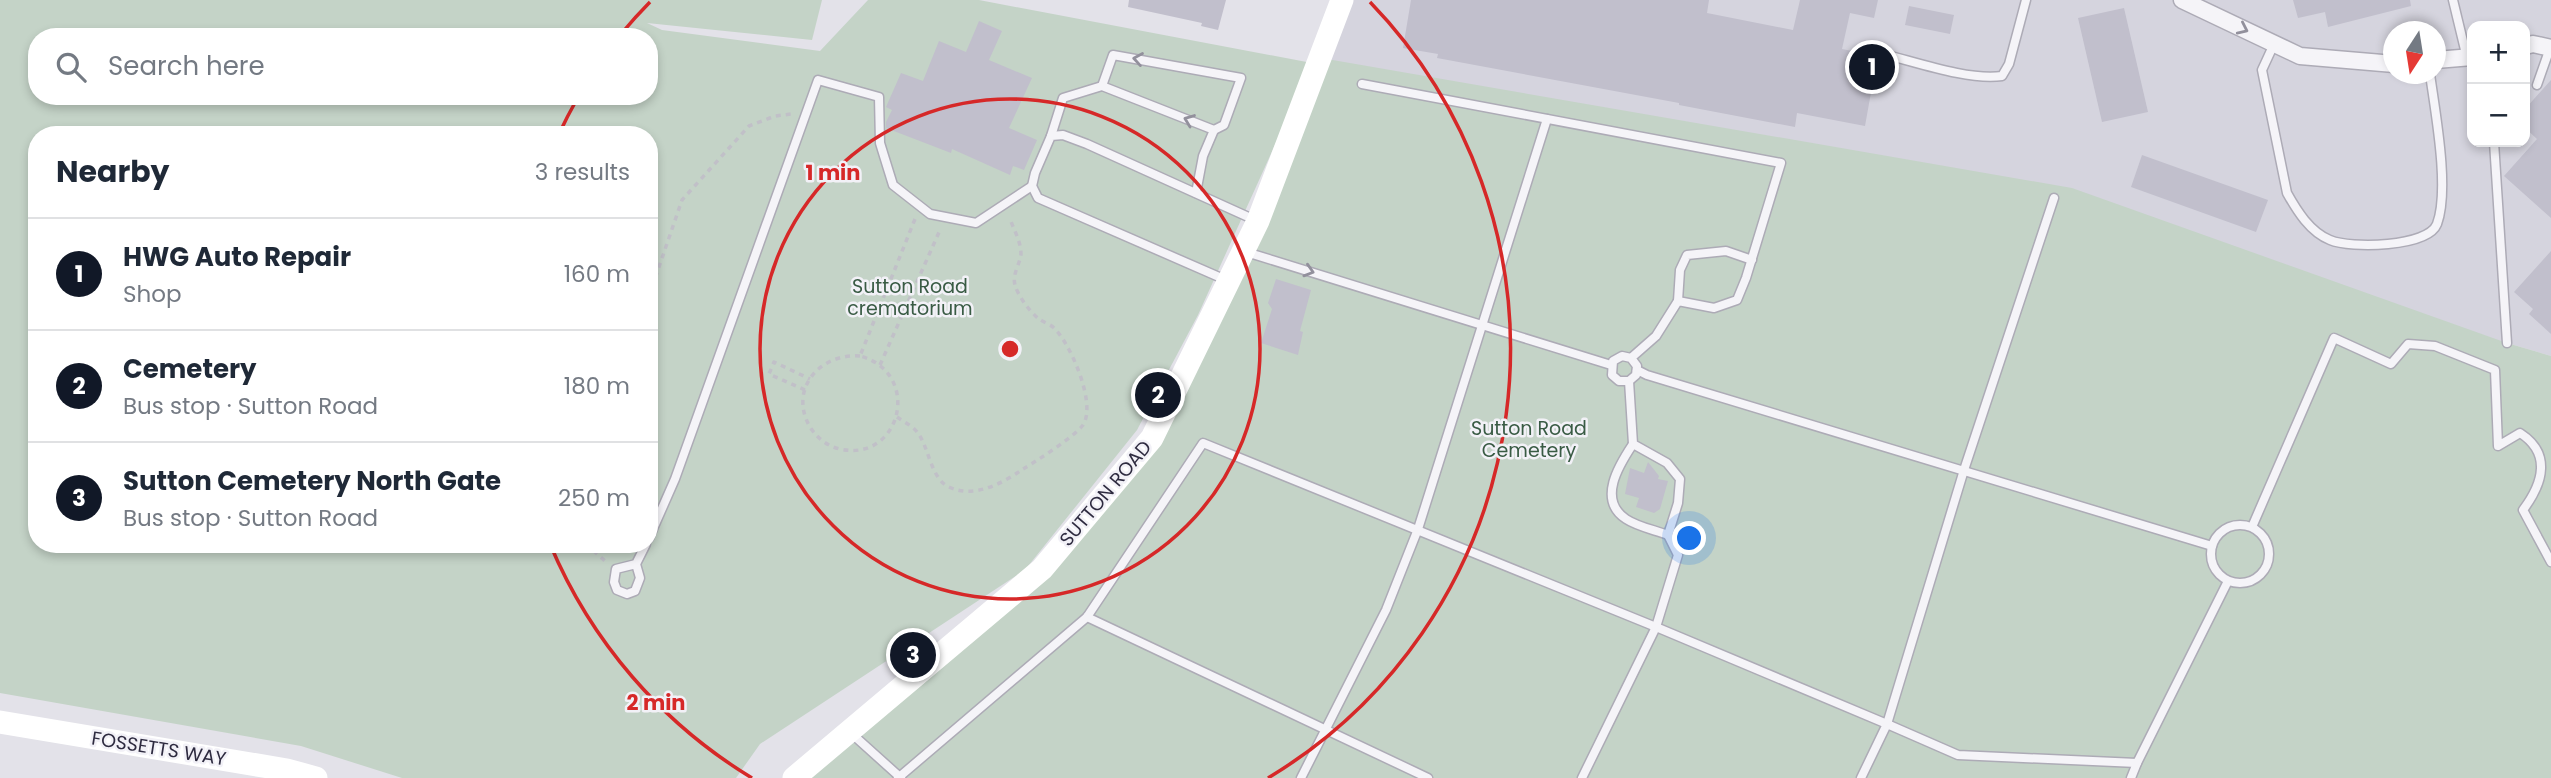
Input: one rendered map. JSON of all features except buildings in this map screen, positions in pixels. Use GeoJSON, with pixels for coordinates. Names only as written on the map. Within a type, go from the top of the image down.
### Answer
{"type":"FeatureCollection","features":[{"type":"Feature","properties":{"kind":"street","name":"SUTTON ROAD"},"geometry":{"type":"LineString","coordinates":[[794,778],[1042,569],[1152,438],[1258,221],[1342,0]]}},
{"type":"Feature","properties":{"kind":"street"},"geometry":{"type":"LineString","coordinates":[[2182,0],[2300,56],[2383,63]]}},
{"type":"Feature","properties":{"kind":"street"},"geometry":{"type":"LineString","coordinates":[[2530,45],[2551,48]]}},
{"type":"Feature","properties":{"kind":"street"},"geometry":{"type":"LineString","coordinates":[[2446,59],[2467,57]]}},
{"type":"Feature","properties":{"kind":"street","name":"FOSSETTS WAY"},"geometry":{"type":"LineString","coordinates":[[0,722],[287,770],[317,778]]}},
{"type":"Feature","properties":{"kind":"lane"},"geometry":{"type":"LineString","coordinates":[[1879,53],[1987,78],[2002,76],[2009,64],[2026,0]]}},
{"type":"Feature","properties":{"kind":"lane"},"geometry":{"type":"LineString","coordinates":[[2453,0],[2467,47]]}},
{"type":"Feature","properties":{"kind":"lane"},"geometry":{"type":"LineString","coordinates":[[2274,44],[2262,70],[2287,193],[2297,211],[2315,231],[2331,241],[2393,244],[2425,236],[2436,227],[2441,205],[2440,152],[2431,84]]}},
{"type":"Feature","properties":{"kind":"lane"},"geometry":{"type":"LineString","coordinates":[[2537,85],[2551,48]]}},
{"type":"Feature","properties":{"kind":"lane"},"geometry":{"type":"LineString","coordinates":[[1102,86],[1113,55],[1241,78],[1224,125],[1214,130],[1203,156],[1196,193]]}},
{"type":"Feature","properties":{"kind":"lane"},"geometry":{"type":"LineString","coordinates":[[658,518],[675,479],[818,80],[879,97],[880,143],[893,185],[930,214],[976,223],[1032,186]]}},
{"type":"Feature","properties":{"kind":"lane"},"geometry":{"type":"LineString","coordinates":[[1362,84],[1781,163],[1737,300],[1714,308],[1678,301]]}},
{"type":"Feature","properties":{"kind":"lane"},"geometry":{"type":"LineString","coordinates":[[1214,130],[1102,86],[1063,98],[1051,136],[1034,173],[1032,186],[1038,198],[1056,208],[1229,281]]}},
{"type":"Feature","properties":{"kind":"lane"},"geometry":{"type":"LineString","coordinates":[[1301,778],[1386,610],[1418,528],[1547,119]]}},
{"type":"Feature","properties":{"kind":"lane"},"geometry":{"type":"LineString","coordinates":[[1051,136],[1063,135],[1258,221]]}},
{"type":"Feature","properties":{"kind":"lane"},"geometry":{"type":"LineString","coordinates":[[2494,147],[2507,343]]}},
{"type":"Feature","properties":{"kind":"lane"},"geometry":{"type":"LineString","coordinates":[[1861,778],[1887,724],[1964,470],[2054,198]]}},
{"type":"Feature","properties":{"kind":"lane"},"geometry":{"type":"LineString","coordinates":[[1244,251],[1611,365]]}},
{"type":"Feature","properties":{"kind":"lane"},"geometry":{"type":"LineString","coordinates":[[1637,370],[1633,379],[1624,383],[1612,375],[1611,365],[1617,358],[1631,358],[1656,336],[1678,301],[1680,270],[1687,255],[1726,251],[1752,260]]}},
{"type":"Feature","properties":{"kind":"lane"},"geometry":{"type":"LineString","coordinates":[[2252,527],[2333,338],[2390,365],[2408,344],[2435,346],[2495,370],[2498,446],[2520,433],[2534,440],[2540,450],[2545,464],[2540,482],[2523,510],[2551,562]]}},
{"type":"Feature","properties":{"kind":"lane"},"geometry":{"type":"LineString","coordinates":[[1631,358],[1637,370],[1647,375],[2211,546]]}},
{"type":"Feature","properties":{"kind":"lane"},"geometry":{"type":"LineString","coordinates":[[1582,778],[1656,626],[1678,555],[1668,535],[1625,519],[1612,499],[1617,469],[1633,444],[1629,381]]}},
{"type":"Feature","properties":{"kind":"lane"},"geometry":{"type":"LineString","coordinates":[[849,731],[900,778],[1087,617],[1203,443],[1656,626],[1958,755],[2137,763]]}},
{"type":"Feature","properties":{"kind":"lane"},"geometry":{"type":"LineString","coordinates":[[1633,444],[1667,463],[1680,479],[1678,503],[1668,535]]}},
{"type":"Feature","properties":{"kind":"lane"},"geometry":{"type":"LineString","coordinates":[[2227,527],[2252,527],[2262,535],[2267,544],[2267,562],[2264,570],[2252,580],[2237,583],[2228,581],[2216,570],[2211,558],[2211,546],[2218,534],[2227,527]]}},
{"type":"Feature","properties":{"kind":"lane"},"geometry":{"type":"LineString","coordinates":[[636,564],[615,569],[614,582],[617,590],[627,594],[635,591],[640,578],[636,564],[642,553]]}},
{"type":"Feature","properties":{"kind":"lane"},"geometry":{"type":"LineString","coordinates":[[2131,778],[2228,581]]}},
{"type":"Feature","properties":{"kind":"lane"},"geometry":{"type":"LineString","coordinates":[[1087,617],[1428,778]]}},
{"type":"Feature","properties":{"kind":"path"},"geometry":{"type":"LineString","coordinates":[[658,270],[682,200],[748,126],[775,116],[794,113]]}},
{"type":"Feature","properties":{"kind":"path"},"geometry":{"type":"LineString","coordinates":[[860,356],[917,214]]}},
{"type":"Feature","properties":{"kind":"path"},"geometry":{"type":"LineString","coordinates":[[897,417],[916,430],[926,445],[937,477],[948,487],[972,491],[993,487],[1022,470],[1074,435],[1085,422],[1086,399],[1068,349],[1052,327],[1031,313],[1014,284],[1021,257],[1020,244],[1010,219]]}},
{"type":"Feature","properties":{"kind":"path"},"geometry":{"type":"LineString","coordinates":[[880,365],[943,225]]}},
{"type":"Feature","properties":{"kind":"path"},"geometry":{"type":"LineString","coordinates":[[849,355],[860,356],[880,365],[895,383],[898,392],[897,417],[890,430],[875,444],[862,449],[841,449],[822,440],[811,429],[804,411],[805,390],[817,369],[833,359],[849,355]]}},
{"type":"Feature","properties":{"kind":"path"},"geometry":{"type":"LineString","coordinates":[[805,390],[769,374],[774,362],[810,379]]}},
{"type":"Feature","properties":{"kind":"path"},"geometry":{"type":"LineString","coordinates":[[596,553],[615,569]]}},
{"type":"Feature","properties":{"kind":"shaded area"},"geometry":{"type":"Polygon","coordinates":[[[1345,0],[2551,0],[2551,356],[2507,343],[1321,58],[1345,0]]]}},
{"type":"Feature","properties":{"kind":"green space","name":"Sutton Road crematorium"},"geometry":{"type":"Polygon","coordinates":[[[0,0],[822,0],[812,40],[647,23],[658,28],[28,28],[28,105],[658,105],[658,28],[820,51],[868,0],[979,0],[1312,63],[1198,315],[1137,430],[1025,570],[760,744],[736,778],[402,778],[301,746],[0,693],[0,0]]]}},
{"type":"Feature","properties":{"kind":"green space","name":"Sutton Road Cemetery"},"geometry":{"type":"Polygon","coordinates":[[[1321,58],[2072,188],[2507,343],[2551,356],[2551,778],[794,778],[1042,569],[1152,438],[1321,58]]]}},
{"type":"Feature","properties":{"kind":"place","name":"HWG Auto Repair"},"geometry":{"type":"Point","coordinates":[1872,67]}},
{"type":"Feature","properties":{"kind":"place","name":"Cemetery"},"geometry":{"type":"Point","coordinates":[1158,395]}},
{"type":"Feature","properties":{"kind":"place","name":"Sutton Cemetery North Gate"},"geometry":{"type":"Point","coordinates":[913,655]}}]}
